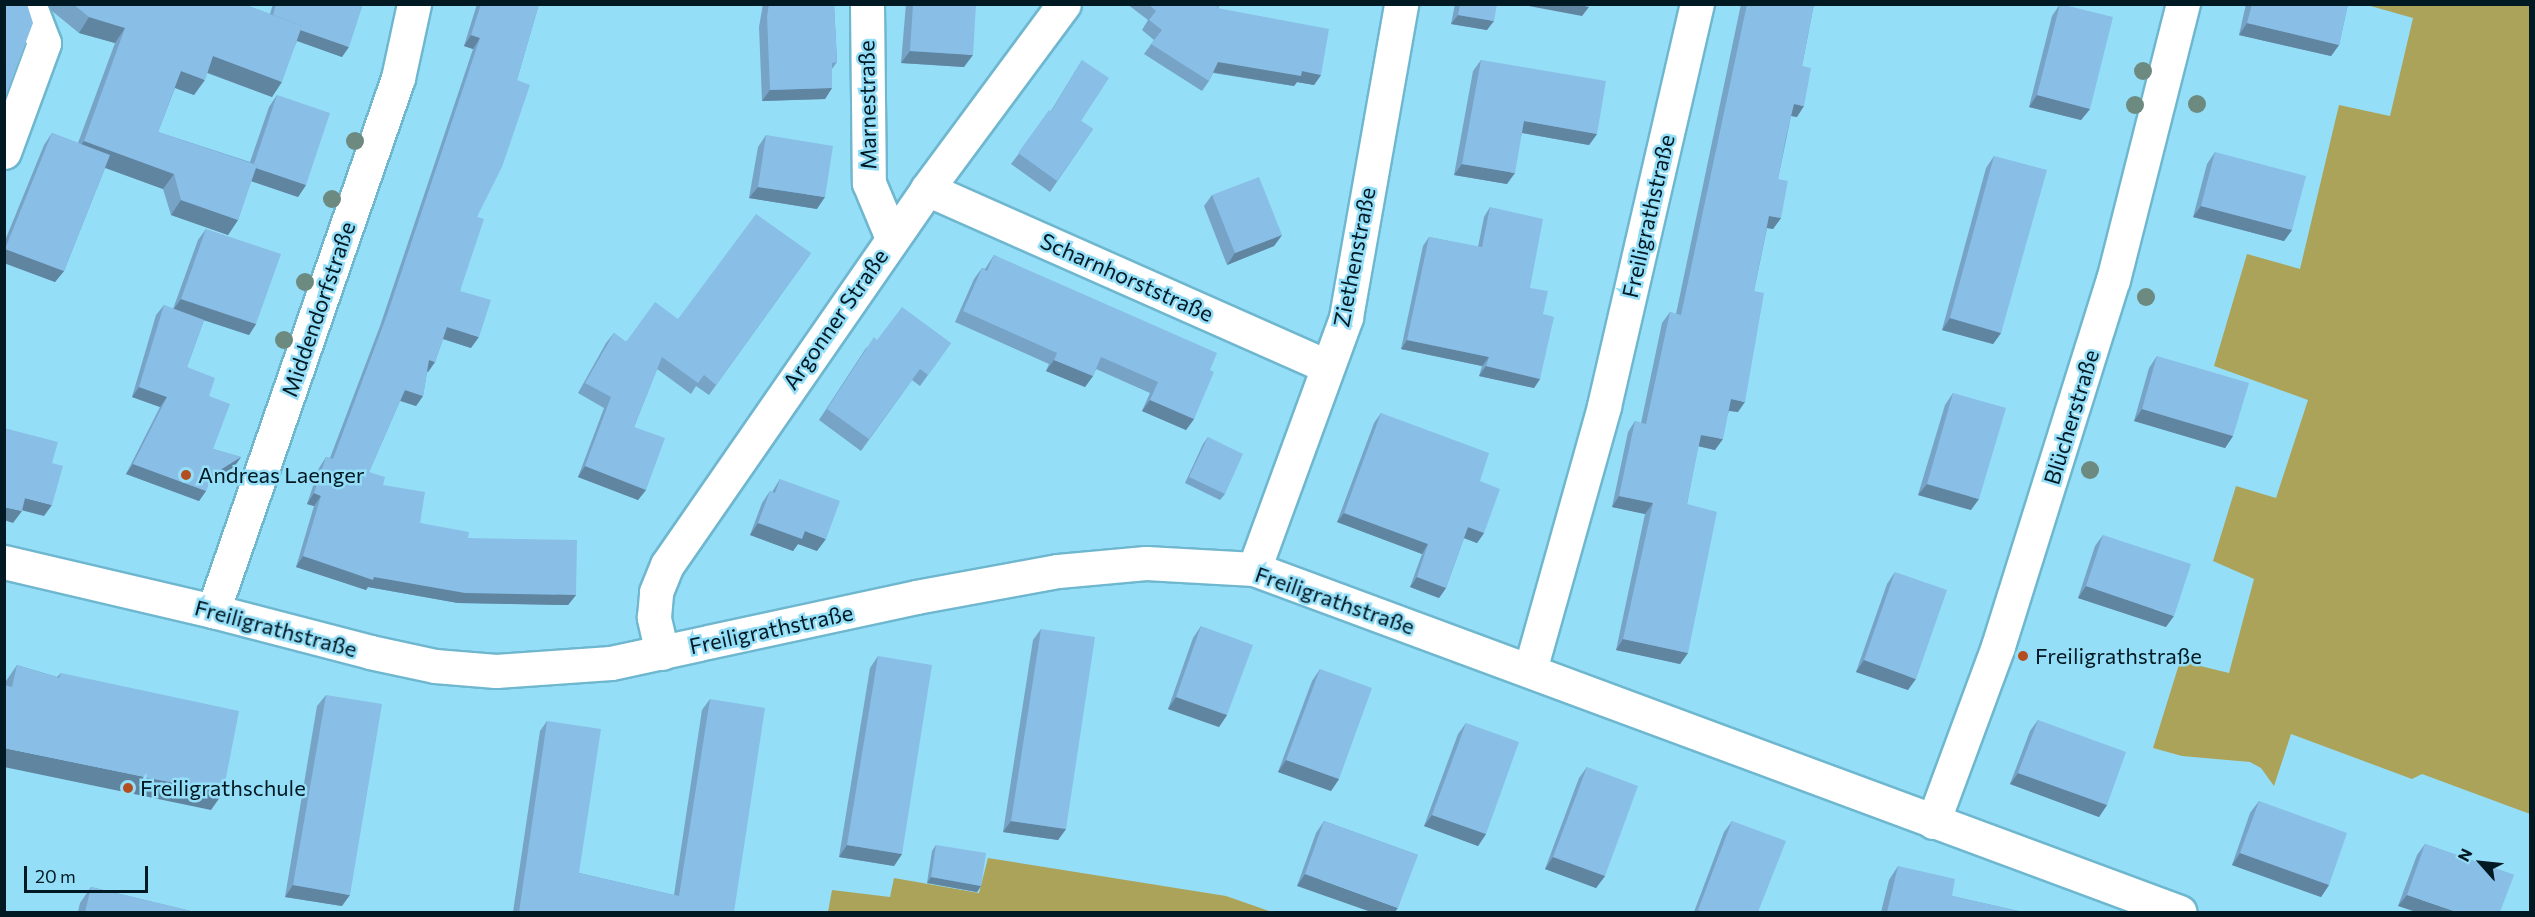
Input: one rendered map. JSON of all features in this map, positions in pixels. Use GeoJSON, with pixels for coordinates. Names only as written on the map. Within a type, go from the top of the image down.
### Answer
{"type":"FeatureCollection","features":[{"type":"Feature","properties":{"kind":"street"},"geometry":{"type":"LineString","coordinates":[[4,153],[44,43],[29,4]]}},
{"type":"Feature","properties":{"kind":"street","name":"Middendorfstraße"},"geometry":{"type":"LineString","coordinates":[[213,611],[398,78],[414,4]]}},
{"type":"Feature","properties":{"kind":"street","name":"Marnestraße"},"geometry":{"type":"LineString","coordinates":[[867,4],[869,183],[892,238]]}},
{"type":"Feature","properties":{"kind":"street","name":"Argonner Straße"},"geometry":{"type":"LineString","coordinates":[[662,653],[654,617],[656,592],[667,565],[892,238],[1064,4]]}},
{"type":"Feature","properties":{"kind":"street","name":"Ziethenstraße"},"geometry":{"type":"LineString","coordinates":[[1254,569],[1346,317],[1401,4]]}},
{"type":"Feature","properties":{"kind":"street","name":"Freiligrathstraße"},"geometry":{"type":"LineString","coordinates":[[1530,670],[1604,406],[1697,4]]}},
{"type":"Feature","properties":{"kind":"street","name":"Blücherstraße"},"geometry":{"type":"LineString","coordinates":[[1933,822],[1998,646],[2114,280],[2183,4]]}},
{"type":"Feature","properties":{"kind":"street","name":"Scharnhorststraße"},"geometry":{"type":"LineString","coordinates":[[927,189],[1328,366]]}},
{"type":"Feature","properties":{"kind":"street","name":"Freiligrathstraße"},"geometry":{"type":"LineString","coordinates":[[4,562],[435,666],[496,671],[611,663],[916,597],[1058,571],[1146,563],[1254,569],[2180,912]]}},
{"type":"Feature","properties":{"kind":"shaded area"},"geometry":{"type":"Polygon","coordinates":[[[2367,5],[2530,5],[2530,814],[2422,774],[2412,779],[2291,734],[2274,786],[2261,768],[2250,762],[2182,756],[2153,748],[2180,661],[2229,673],[2254,579],[2213,561],[2236,486],[2276,498],[2308,400],[2214,366],[2247,254],[2300,269],[2339,105],[2390,116],[2413,18],[2367,5]]]}},
{"type":"Feature","properties":{"kind":"shaded area"},"geometry":{"type":"Polygon","coordinates":[[[988,858],[1226,896],[1272,912],[828,912],[832,890],[890,897],[894,878],[979,893],[988,858]]]}},
{"type":"Feature","properties":{"kind":"building"},"geometry":{"type":"Polygon","coordinates":[[[4,4],[27,4],[33,23],[6,95],[4,94],[4,4]]]}},
{"type":"Feature","properties":{"kind":"building"},"geometry":{"type":"Polygon","coordinates":[[[73,4],[243,4],[302,26],[282,82],[213,56],[205,80],[181,71],[158,132],[257,165],[238,220],[181,200],[174,174],[84,141],[125,28],[89,17],[73,4]]]}},
{"type":"Feature","properties":{"kind":"building"},"geometry":{"type":"Polygon","coordinates":[[[276,4],[363,4],[349,47],[300,30],[302,26],[273,15],[276,4]]]}},
{"type":"Feature","properties":{"kind":"building"},"geometry":{"type":"Polygon","coordinates":[[[481,4],[539,4],[517,80],[530,85],[502,167],[477,217],[484,219],[460,291],[491,300],[479,337],[447,327],[435,362],[429,360],[423,396],[405,390],[369,472],[385,477],[383,485],[425,492],[420,523],[469,532],[468,538],[577,540],[576,595],[465,593],[374,577],[373,580],[303,556],[321,496],[314,493],[326,457],[333,459],[387,315],[480,38],[471,35],[481,4]]]}},
{"type":"Feature","properties":{"kind":"building"},"geometry":{"type":"Polygon","coordinates":[[[769,4],[834,4],[837,62],[832,63],[832,88],[770,90],[767,16],[769,4]]]}},
{"type":"Feature","properties":{"kind":"building"},"geometry":{"type":"Polygon","coordinates":[[[913,4],[976,4],[973,55],[910,51],[913,4]]]}},
{"type":"Feature","properties":{"kind":"building"},"geometry":{"type":"Polygon","coordinates":[[[1148,4],[1220,4],[1217,8],[1329,29],[1321,75],[1302,71],[1301,76],[1218,62],[1209,81],[1151,44],[1162,30],[1149,20],[1156,11],[1148,4]]]}},
{"type":"Feature","properties":{"kind":"building"},"geometry":{"type":"Polygon","coordinates":[[[1460,4],[1497,4],[1494,21],[1458,15],[1460,4]]]}},
{"type":"Feature","properties":{"kind":"building"},"geometry":{"type":"Polygon","coordinates":[[[1747,4],[1814,4],[1802,66],[1811,68],[1804,106],[1794,104],[1786,137],[1778,179],[1788,181],[1781,218],[1769,216],[1754,291],[1764,293],[1745,402],[1731,399],[1723,439],[1701,435],[1687,504],[1717,512],[1688,653],[1623,639],[1653,503],[1619,496],[1635,421],[1646,424],[1670,312],[1681,315],[1747,4]]]}},
{"type":"Feature","properties":{"kind":"building"},"geometry":{"type":"Polygon","coordinates":[[[2060,4],[2113,17],[2090,109],[2037,95],[2060,4]]]}},
{"type":"Feature","properties":{"kind":"building"},"geometry":{"type":"Polygon","coordinates":[[[2252,4],[2348,4],[2339,45],[2247,23],[2252,4]]]}},
{"type":"Feature","properties":{"kind":"building"},"geometry":{"type":"Polygon","coordinates":[[[1082,60],[1109,78],[1081,121],[1093,129],[1057,181],[1018,153],[1049,110],[1051,112],[1082,60]]]}},
{"type":"Feature","properties":{"kind":"building"},"geometry":{"type":"Polygon","coordinates":[[[1481,60],[1606,81],[1597,134],[1524,121],[1515,173],[1462,164],[1481,60]]]}},
{"type":"Feature","properties":{"kind":"building"},"geometry":{"type":"Polygon","coordinates":[[[277,95],[330,113],[306,185],[256,168],[257,165],[254,164],[277,95]]]}},
{"type":"Feature","properties":{"kind":"building"},"geometry":{"type":"Polygon","coordinates":[[[52,133],[110,155],[64,271],[5,249],[52,133]]]}},
{"type":"Feature","properties":{"kind":"building"},"geometry":{"type":"Polygon","coordinates":[[[766,135],[833,146],[825,197],[758,187],[766,135]]]}},
{"type":"Feature","properties":{"kind":"building"},"geometry":{"type":"Polygon","coordinates":[[[2215,152],[2306,176],[2292,230],[2201,206],[2215,152]]]}},
{"type":"Feature","properties":{"kind":"building"},"geometry":{"type":"Polygon","coordinates":[[[1994,156],[2047,170],[2001,333],[1950,318],[1994,156]]]}},
{"type":"Feature","properties":{"kind":"building"},"geometry":{"type":"Polygon","coordinates":[[[1259,177],[1282,235],[1235,253],[1212,195],[1259,177]]]}},
{"type":"Feature","properties":{"kind":"building"},"geometry":{"type":"Polygon","coordinates":[[[1490,207],[1543,219],[1530,288],[1548,291],[1543,314],[1554,317],[1540,379],[1486,366],[1489,357],[1407,340],[1429,237],[1482,247],[1490,207]]]}},
{"type":"Feature","properties":{"kind":"building"},"geometry":{"type":"Polygon","coordinates":[[[756,214],[811,253],[716,385],[704,375],[698,383],[662,357],[634,427],[665,438],[646,490],[585,466],[611,397],[585,383],[614,333],[626,342],[655,302],[678,319],[756,214]]]}},
{"type":"Feature","properties":{"kind":"building"},"geometry":{"type":"Polygon","coordinates":[[[206,229],[281,254],[256,324],[181,299],[206,229]]]}},
{"type":"Feature","properties":{"kind":"building"},"geometry":{"type":"Polygon","coordinates":[[[994,255],[1217,353],[1210,370],[1214,372],[1194,419],[1150,400],[1158,382],[1101,357],[1093,376],[1054,360],[1057,353],[963,311],[982,268],[987,271],[994,255]]]}},
{"type":"Feature","properties":{"kind":"building"},"geometry":{"type":"Polygon","coordinates":[[[164,305],[204,320],[187,367],[215,378],[209,396],[230,404],[213,449],[241,457],[212,475],[206,491],[133,464],[167,397],[139,387],[164,305]]]}},
{"type":"Feature","properties":{"kind":"building"},"geometry":{"type":"Polygon","coordinates":[[[902,307],[951,343],[928,375],[920,369],[869,439],[827,409],[874,337],[877,340],[902,307]]]}},
{"type":"Feature","properties":{"kind":"building"},"geometry":{"type":"Polygon","coordinates":[[[2157,356],[2249,383],[2233,436],[2142,409],[2157,356]]]}},
{"type":"Feature","properties":{"kind":"building"},"geometry":{"type":"Polygon","coordinates":[[[1953,393],[2006,408],[1979,499],[1927,484],[1953,393]]]}},
{"type":"Feature","properties":{"kind":"building"},"geometry":{"type":"Polygon","coordinates":[[[1381,413],[1489,453],[1480,481],[1500,489],[1484,533],[1468,527],[1446,588],[1417,577],[1428,544],[1344,513],[1381,413]]]}},
{"type":"Feature","properties":{"kind":"building"},"geometry":{"type":"Polygon","coordinates":[[[4,428],[58,442],[52,463],[63,466],[52,505],[25,498],[22,511],[4,507],[4,428]]]}},
{"type":"Feature","properties":{"kind":"building"},"geometry":{"type":"Polygon","coordinates":[[[1208,437],[1243,454],[1225,494],[1189,477],[1208,437]]]}},
{"type":"Feature","properties":{"kind":"building"},"geometry":{"type":"Polygon","coordinates":[[[780,479],[840,501],[826,539],[805,531],[802,539],[758,523],[770,491],[775,493],[780,479]]]}},
{"type":"Feature","properties":{"kind":"building"},"geometry":{"type":"Polygon","coordinates":[[[2103,535],[2191,564],[2174,616],[2086,586],[2103,535]]]}},
{"type":"Feature","properties":{"kind":"building"},"geometry":{"type":"Polygon","coordinates":[[[1895,572],[1947,590],[1916,679],[1864,660],[1895,572]]]}},
{"type":"Feature","properties":{"kind":"building"},"geometry":{"type":"Polygon","coordinates":[[[1201,626],[1253,645],[1227,715],[1176,697],[1201,626]]]}},
{"type":"Feature","properties":{"kind":"building"},"geometry":{"type":"Polygon","coordinates":[[[1041,629],[1095,637],[1066,829],[1011,821],[1041,629]]]}},
{"type":"Feature","properties":{"kind":"building"},"geometry":{"type":"Polygon","coordinates":[[[878,656],[932,665],[902,854],[847,845],[878,656]]]}},
{"type":"Feature","properties":{"kind":"building"},"geometry":{"type":"Polygon","coordinates":[[[17,665],[59,678],[61,673],[239,711],[223,793],[4,748],[4,685],[12,687],[17,665]]]}},
{"type":"Feature","properties":{"kind":"building"},"geometry":{"type":"Polygon","coordinates":[[[1320,669],[1372,688],[1339,779],[1286,760],[1320,669]]]}},
{"type":"Feature","properties":{"kind":"building"},"geometry":{"type":"Polygon","coordinates":[[[326,695],[382,704],[350,895],[293,885],[326,695]]]}},
{"type":"Feature","properties":{"kind":"building"},"geometry":{"type":"Polygon","coordinates":[[[710,699],[765,708],[734,912],[519,912],[547,721],[601,729],[579,873],[679,896],[710,699]]]}},
{"type":"Feature","properties":{"kind":"building"},"geometry":{"type":"Polygon","coordinates":[[[2038,720],[2126,752],[2107,805],[2018,773],[2038,720]]]}},
{"type":"Feature","properties":{"kind":"building"},"geometry":{"type":"Polygon","coordinates":[[[1466,723],[1519,742],[1486,834],[1432,815],[1466,723]]]}},
{"type":"Feature","properties":{"kind":"building"},"geometry":{"type":"Polygon","coordinates":[[[1587,767],[1638,786],[1605,876],[1553,857],[1587,767]]]}},
{"type":"Feature","properties":{"kind":"building"},"geometry":{"type":"Polygon","coordinates":[[[2259,801],[2347,833],[2329,885],[2240,853],[2259,801]]]}},
{"type":"Feature","properties":{"kind":"building"},"geometry":{"type":"Polygon","coordinates":[[[1324,821],[1418,855],[1398,908],[1305,874],[1324,821]]]}},
{"type":"Feature","properties":{"kind":"building"},"geometry":{"type":"Polygon","coordinates":[[[1732,821],[1786,841],[1758,912],[1698,910],[1732,821]]]}},
{"type":"Feature","properties":{"kind":"building"},"geometry":{"type":"Polygon","coordinates":[[[2425,844],[2514,875],[2500,912],[2457,912],[2407,895],[2425,844]]]}},
{"type":"Feature","properties":{"kind":"building"},"geometry":{"type":"Polygon","coordinates":[[[936,845],[986,853],[981,886],[931,877],[936,845]]]}},
{"type":"Feature","properties":{"kind":"building"},"geometry":{"type":"Polygon","coordinates":[[[1898,866],[1955,879],[1952,896],[2023,912],[1887,912],[1898,866]]]}},
{"type":"Feature","properties":{"kind":"building"},"geometry":{"type":"Polygon","coordinates":[[[91,887],[195,912],[85,912],[91,887]]]}},
{"type":"Feature","properties":{"kind":"place","name":"Andreas Laenger"},"geometry":{"type":"Point","coordinates":[186,475]}},
{"type":"Feature","properties":{"kind":"place","name":"Freiligrathstraße"},"geometry":{"type":"Point","coordinates":[2023,656]}},
{"type":"Feature","properties":{"kind":"place","name":"Freiligrathschule"},"geometry":{"type":"Point","coordinates":[128,788]}}]}
